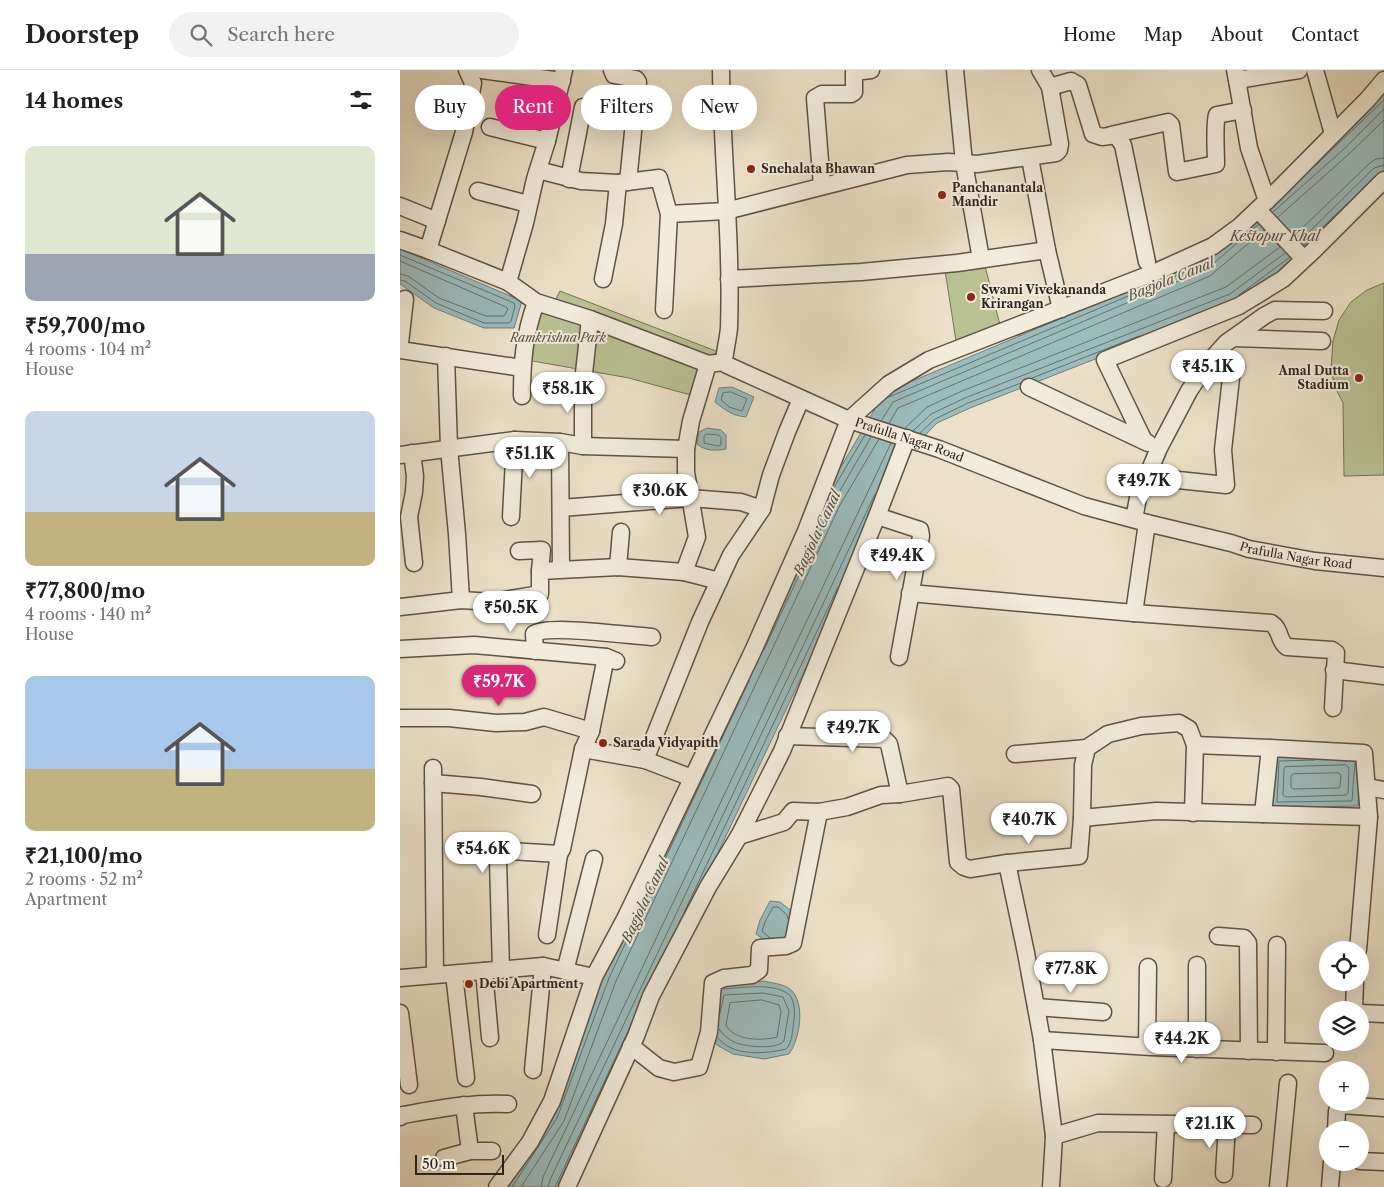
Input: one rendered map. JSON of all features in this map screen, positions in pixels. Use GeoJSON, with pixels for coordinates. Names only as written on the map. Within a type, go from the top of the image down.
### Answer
{"type":"FeatureCollection","features":[{"type":"Feature","properties":{"kind":"street"},"geometry":{"type":"LineString","coordinates":[[428,250],[464,132],[473,83],[468,70]]}},
{"type":"Feature","properties":{"kind":"street"},"geometry":{"type":"LineString","coordinates":[[482,70],[563,76],[508,282]]}},
{"type":"Feature","properties":{"kind":"street"},"geometry":{"type":"LineString","coordinates":[[603,280],[623,183],[638,82],[636,79],[614,75],[612,70]]}},
{"type":"Feature","properties":{"kind":"street"},"geometry":{"type":"LineString","coordinates":[[684,572],[697,537],[686,472],[686,449],[691,421],[729,330],[729,279],[720,70]]}},
{"type":"Feature","properties":{"kind":"street"},"geometry":{"type":"LineString","coordinates":[[822,186],[815,98],[822,94],[851,94],[854,92],[854,72],[871,70]]}},
{"type":"Feature","properties":{"kind":"street"},"geometry":{"type":"LineString","coordinates":[[954,70],[964,163],[980,259]]}},
{"type":"Feature","properties":{"kind":"street"},"geometry":{"type":"LineString","coordinates":[[669,214],[726,211],[907,165],[948,162],[977,164],[1053,155],[1059,150],[1060,144],[1050,87],[1040,70]]}},
{"type":"Feature","properties":{"kind":"street"},"geometry":{"type":"LineString","coordinates":[[1299,70],[1236,75],[1262,205],[1304,260]]}},
{"type":"Feature","properties":{"kind":"street"},"geometry":{"type":"LineString","coordinates":[[1315,70],[1333,134]]}},
{"type":"Feature","properties":{"kind":"street"},"geometry":{"type":"LineString","coordinates":[[497,1187],[530,1142],[552,1100],[594,977],[626,916],[753,651],[806,531],[850,420],[889,384],[929,360],[1158,271],[1213,246],[1239,227],[1262,205],[1384,80]]}},
{"type":"Feature","properties":{"kind":"street"},"geometry":{"type":"LineString","coordinates":[[1050,87],[1072,81],[1076,83],[1094,134],[1102,137],[1168,122],[1171,125],[1177,172],[1216,164],[1215,121],[1217,115],[1243,110]]}},
{"type":"Feature","properties":{"kind":"street"},"geometry":{"type":"LineString","coordinates":[[569,179],[581,118]]}},
{"type":"Feature","properties":{"kind":"street"},"geometry":{"type":"LineString","coordinates":[[490,127],[547,141]]}},
{"type":"Feature","properties":{"kind":"street"},"geometry":{"type":"LineString","coordinates":[[1111,135],[1116,135],[1123,145],[1147,262]]}},
{"type":"Feature","properties":{"kind":"street"},"geometry":{"type":"LineString","coordinates":[[1030,158],[1047,250],[1061,308]]}},
{"type":"Feature","properties":{"kind":"street"},"geometry":{"type":"LineString","coordinates":[[538,170],[569,179],[623,183],[659,178],[669,214],[664,310]]}},
{"type":"Feature","properties":{"kind":"street"},"geometry":{"type":"LineString","coordinates":[[1144,441],[1105,360],[1240,306],[1283,279],[1384,180]]}},
{"type":"Feature","properties":{"kind":"street"},"geometry":{"type":"LineString","coordinates":[[478,191],[528,204]]}},
{"type":"Feature","properties":{"kind":"street"},"geometry":{"type":"LineString","coordinates":[[400,206],[437,221]]}},
{"type":"Feature","properties":{"kind":"street","name":"Prafulla Nagar Road"},"geometry":{"type":"LineString","coordinates":[[400,240],[508,282],[536,302],[716,363],[850,420],[939,449],[1084,506],[1249,549],[1315,561],[1384,568]]}},
{"type":"Feature","properties":{"kind":"street"},"geometry":{"type":"LineString","coordinates":[[729,279],[861,272],[1047,250]]}},
{"type":"Feature","properties":{"kind":"street"},"geometry":{"type":"LineString","coordinates":[[400,343],[405,299]]}},
{"type":"Feature","properties":{"kind":"street"},"geometry":{"type":"LineString","coordinates":[[522,396],[522,368],[527,327],[536,302]]}},
{"type":"Feature","properties":{"kind":"street"},"geometry":{"type":"LineString","coordinates":[[1134,613],[1140,521],[1138,498],[1159,448],[1189,392],[1207,364],[1226,343],[1264,316],[1275,310],[1324,311]]}},
{"type":"Feature","properties":{"kind":"street"},"geometry":{"type":"LineString","coordinates":[[583,446],[583,382],[590,319]]}},
{"type":"Feature","properties":{"kind":"street"},"geometry":{"type":"LineString","coordinates":[[1234,338],[1322,341]]}},
{"type":"Feature","properties":{"kind":"street"},"geometry":{"type":"LineString","coordinates":[[400,350],[522,368]]}},
{"type":"Feature","properties":{"kind":"street"},"geometry":{"type":"LineString","coordinates":[[446,356],[449,448],[461,600]]}},
{"type":"Feature","properties":{"kind":"street"},"geometry":{"type":"LineString","coordinates":[[1150,472],[1178,480],[1226,485],[1223,450],[1232,369],[1207,364]]}},
{"type":"Feature","properties":{"kind":"street"},"geometry":{"type":"LineString","coordinates":[[1029,387],[1159,448]]}},
{"type":"Feature","properties":{"kind":"street"},"geometry":{"type":"LineString","coordinates":[[645,760],[700,622],[731,555],[762,509],[771,475],[786,432],[802,399]]}},
{"type":"Feature","properties":{"kind":"street"},"geometry":{"type":"LineString","coordinates":[[567,1187],[631,1046],[651,996],[708,887],[739,836],[782,751],[907,438]]}},
{"type":"Feature","properties":{"kind":"street"},"geometry":{"type":"LineString","coordinates":[[414,563],[409,517],[415,476],[406,454],[515,440],[560,442],[583,446],[686,449]]}},
{"type":"Feature","properties":{"kind":"street"},"geometry":{"type":"LineString","coordinates":[[512,517],[515,440]]}},
{"type":"Feature","properties":{"kind":"street"},"geometry":{"type":"LineString","coordinates":[[560,442],[561,569]]}},
{"type":"Feature","properties":{"kind":"street"},"geometry":{"type":"LineString","coordinates":[[561,508],[690,498],[741,502],[762,509]]}},
{"type":"Feature","properties":{"kind":"street"},"geometry":{"type":"LineString","coordinates":[[877,516],[920,530],[921,536],[899,657]]}},
{"type":"Feature","properties":{"kind":"street"},"geometry":{"type":"LineString","coordinates":[[618,567],[621,532]]}},
{"type":"Feature","properties":{"kind":"street"},"geometry":{"type":"LineString","coordinates":[[400,607],[461,600],[493,602],[540,594],[542,550],[519,551]]}},
{"type":"Feature","properties":{"kind":"street"},"geometry":{"type":"LineString","coordinates":[[540,571],[618,567],[684,572],[719,581]]}},
{"type":"Feature","properties":{"kind":"street"},"geometry":{"type":"LineString","coordinates":[[910,593],[1271,623],[1276,626],[1282,644],[1287,647],[1332,650],[1336,656],[1333,708]]}},
{"type":"Feature","properties":{"kind":"street"},"geometry":{"type":"LineString","coordinates":[[535,651],[534,634],[540,631],[578,630],[652,637]]}},
{"type":"Feature","properties":{"kind":"street"},"geometry":{"type":"LineString","coordinates":[[400,649],[474,645],[611,659],[591,732],[583,750],[562,849],[559,854],[547,935]]}},
{"type":"Feature","properties":{"kind":"street"},"geometry":{"type":"LineString","coordinates":[[1334,670],[1384,676]]}},
{"type":"Feature","properties":{"kind":"street"},"geometry":{"type":"LineString","coordinates":[[400,718],[449,718],[496,723],[525,722],[544,717],[591,732]]}},
{"type":"Feature","properties":{"kind":"street"},"geometry":{"type":"LineString","coordinates":[[1014,754],[1087,748],[1108,734],[1141,726],[1179,723],[1189,729],[1194,745],[1193,813]]}},
{"type":"Feature","properties":{"kind":"street"},"geometry":{"type":"LineString","coordinates":[[787,736],[884,739],[890,744],[900,794]]}},
{"type":"Feature","properties":{"kind":"street"},"geometry":{"type":"LineString","coordinates":[[1194,745],[1364,753],[1370,817],[1359,941]]}},
{"type":"Feature","properties":{"kind":"street"},"geometry":{"type":"LineString","coordinates":[[739,836],[784,822],[793,812],[819,812],[848,806],[881,795],[900,794],[948,786],[951,789],[958,862],[964,867],[970,868],[1079,856],[1083,765],[1087,748]]}},
{"type":"Feature","properties":{"kind":"street"},"geometry":{"type":"LineString","coordinates":[[1263,814],[1270,748]]}},
{"type":"Feature","properties":{"kind":"street"},"geometry":{"type":"LineString","coordinates":[[583,750],[645,760],[692,778]]}},
{"type":"Feature","properties":{"kind":"street"},"geometry":{"type":"LineString","coordinates":[[435,974],[433,775],[481,787],[532,794]]}},
{"type":"Feature","properties":{"kind":"street"},"geometry":{"type":"LineString","coordinates":[[1367,787],[1384,790]]}},
{"type":"Feature","properties":{"kind":"street"},"geometry":{"type":"LineString","coordinates":[[1082,818],[1156,811],[1370,817]]}},
{"type":"Feature","properties":{"kind":"street"},"geometry":{"type":"LineString","coordinates":[[631,1046],[659,1068],[674,1072],[699,1067],[709,1032],[713,983],[724,978],[752,976],[759,970],[760,948],[786,946],[793,943],[819,812]]}},
{"type":"Feature","properties":{"kind":"street"},"geometry":{"type":"LineString","coordinates":[[501,970],[498,859],[502,853],[510,851],[559,854]]}},
{"type":"Feature","properties":{"kind":"street"},"geometry":{"type":"LineString","coordinates":[[565,971],[594,859]]}},
{"type":"Feature","properties":{"kind":"street"},"geometry":{"type":"LineString","coordinates":[[1007,863],[1042,1040],[1054,1136],[1051,1187]]}},
{"type":"Feature","properties":{"kind":"street"},"geometry":{"type":"LineString","coordinates":[[1218,936],[1244,938],[1248,943],[1249,1051]]}},
{"type":"Feature","properties":{"kind":"street"},"geometry":{"type":"LineString","coordinates":[[1276,1052],[1277,945]]}},
{"type":"Feature","properties":{"kind":"street"},"geometry":{"type":"LineString","coordinates":[[1197,1049],[1198,965]]}},
{"type":"Feature","properties":{"kind":"street"},"geometry":{"type":"LineString","coordinates":[[400,978],[543,966],[594,977]]}},
{"type":"Feature","properties":{"kind":"street"},"geometry":{"type":"LineString","coordinates":[[533,1070],[543,966]]}},
{"type":"Feature","properties":{"kind":"street"},"geometry":{"type":"LineString","coordinates":[[1147,1046],[1148,967]]}},
{"type":"Feature","properties":{"kind":"street"},"geometry":{"type":"LineString","coordinates":[[484,971],[490,1038]]}},
{"type":"Feature","properties":{"kind":"street"},"geometry":{"type":"LineString","coordinates":[[454,974],[466,1078]]}},
{"type":"Feature","properties":{"kind":"street"},"geometry":{"type":"LineString","coordinates":[[1036,1007],[1103,1012]]}},
{"type":"Feature","properties":{"kind":"street"},"geometry":{"type":"LineString","coordinates":[[400,1013],[406,1084]]}},
{"type":"Feature","properties":{"kind":"street"},"geometry":{"type":"LineString","coordinates":[[1369,1013],[1384,1014]]}},
{"type":"Feature","properties":{"kind":"street"},"geometry":{"type":"LineString","coordinates":[[1042,1040],[1197,1049],[1325,1053]]}},
{"type":"Feature","properties":{"kind":"street"},"geometry":{"type":"LineString","coordinates":[[1278,1187],[1288,1083]]}},
{"type":"Feature","properties":{"kind":"street"},"geometry":{"type":"LineString","coordinates":[[400,1117],[402,1115],[464,1105],[508,1104]]}},
{"type":"Feature","properties":{"kind":"street"},"geometry":{"type":"LineString","coordinates":[[464,1105],[470,1151]]}},
{"type":"Feature","properties":{"kind":"street"},"geometry":{"type":"LineString","coordinates":[[1336,1121],[1337,1111],[1341,1105],[1384,1108]]}},
{"type":"Feature","properties":{"kind":"street"},"geometry":{"type":"LineString","coordinates":[[1054,1136],[1098,1123],[1253,1125]]}},
{"type":"Feature","properties":{"kind":"street"},"geometry":{"type":"LineString","coordinates":[[1163,1178],[1166,1124]]}},
{"type":"Feature","properties":{"kind":"street"},"geometry":{"type":"LineString","coordinates":[[1224,1174],[1227,1125]]}},
{"type":"Feature","properties":{"kind":"street"},"geometry":{"type":"LineString","coordinates":[[444,1158],[470,1151],[492,1151]]}},
{"type":"Feature","properties":{"kind":"street"},"geometry":{"type":"LineString","coordinates":[[1369,1161],[1384,1162]]}},
{"type":"Feature","properties":{"kind":"street"},"geometry":{"type":"LineString","coordinates":[[1330,1187],[1331,1171]]}},
{"type":"Feature","properties":{"kind":"green space","name":"Swami Vivekananda Krirangan"},"geometry":{"type":"Polygon","coordinates":[[[984,262],[1000,325],[956,341],[945,270],[984,262]]]}},
{"type":"Feature","properties":{"kind":"green space","name":"Amal Dutta Stadium"},"geometry":{"type":"Polygon","coordinates":[[[1384,283],[1384,475],[1344,476],[1343,403],[1335,387],[1331,369],[1333,341],[1339,320],[1351,302],[1367,290],[1384,283]]]}},
{"type":"Feature","properties":{"kind":"green space","name":"Ramkrishna Park"},"geometry":{"type":"Polygon","coordinates":[[[560,291],[721,353],[702,366],[698,397],[629,378],[527,360],[536,302],[553,305],[560,291]]]}},
{"type":"Feature","properties":{"kind":"water","name":"Kestopur Khal"},"geometry":{"type":"Polygon","coordinates":[[[1384,93],[1384,175],[1300,256],[1236,304],[970,408],[937,423],[908,453],[559,1187],[499,1187],[547,1114],[599,974],[824,496],[884,393],[1202,259],[1336,140],[1384,93]]]}},
{"type":"Feature","properties":{"kind":"water"},"geometry":{"type":"Polygon","coordinates":[[[400,249],[522,301],[514,328],[484,328],[434,308],[400,284],[400,249]]]}},
{"type":"Feature","properties":{"kind":"water"},"geometry":{"type":"Polygon","coordinates":[[[732,387],[754,397],[746,417],[729,412],[715,402],[719,388],[732,387]]]}},
{"type":"Feature","properties":{"kind":"water"},"geometry":{"type":"Polygon","coordinates":[[[707,428],[721,430],[726,435],[726,449],[711,450],[697,444],[699,432],[707,428]]]}},
{"type":"Feature","properties":{"kind":"water"},"geometry":{"type":"Polygon","coordinates":[[[1360,754],[1358,806],[1271,808],[1273,756],[1360,754]]]}},
{"type":"Feature","properties":{"kind":"water"},"geometry":{"type":"Polygon","coordinates":[[[770,901],[780,902],[793,912],[786,941],[769,943],[756,934],[760,920],[770,901]]]}},
{"type":"Feature","properties":{"kind":"water"},"geometry":{"type":"Polygon","coordinates":[[[764,981],[787,987],[795,995],[798,1003],[800,1021],[796,1039],[789,1054],[764,1059],[733,1054],[717,1045],[706,1031],[719,984],[764,981]]]}},
{"type":"Feature","properties":{"kind":"place","name":"Snehalata Bhawan"},"geometry":{"type":"Point","coordinates":[751,169]}},
{"type":"Feature","properties":{"kind":"place","name":"Panchanantala Mandir"},"geometry":{"type":"Point","coordinates":[942,195]}},
{"type":"Feature","properties":{"kind":"place","name":"Swami Vivekananda Krirangan"},"geometry":{"type":"Point","coordinates":[971,297]}},
{"type":"Feature","properties":{"kind":"place","name":"Amal Dutta Stadium"},"geometry":{"type":"Point","coordinates":[1359,378]}},
{"type":"Feature","properties":{"kind":"place","name":"Sarada Vidyapith"},"geometry":{"type":"Point","coordinates":[603,743]}},
{"type":"Feature","properties":{"kind":"place","name":"Debi Apartment"},"geometry":{"type":"Point","coordinates":[469,984]}},
{"type":"Feature","properties":{"kind":"water label","name":"Bagjola Canal"},"geometry":{"type":"Point","coordinates":[1171,279]}},
{"type":"Feature","properties":{"kind":"water label","name":"Bagjola Canal"},"geometry":{"type":"Point","coordinates":[817,533]}},
{"type":"Feature","properties":{"kind":"water label","name":"Bagjola Canal"},"geometry":{"type":"Point","coordinates":[645,900]}}]}
